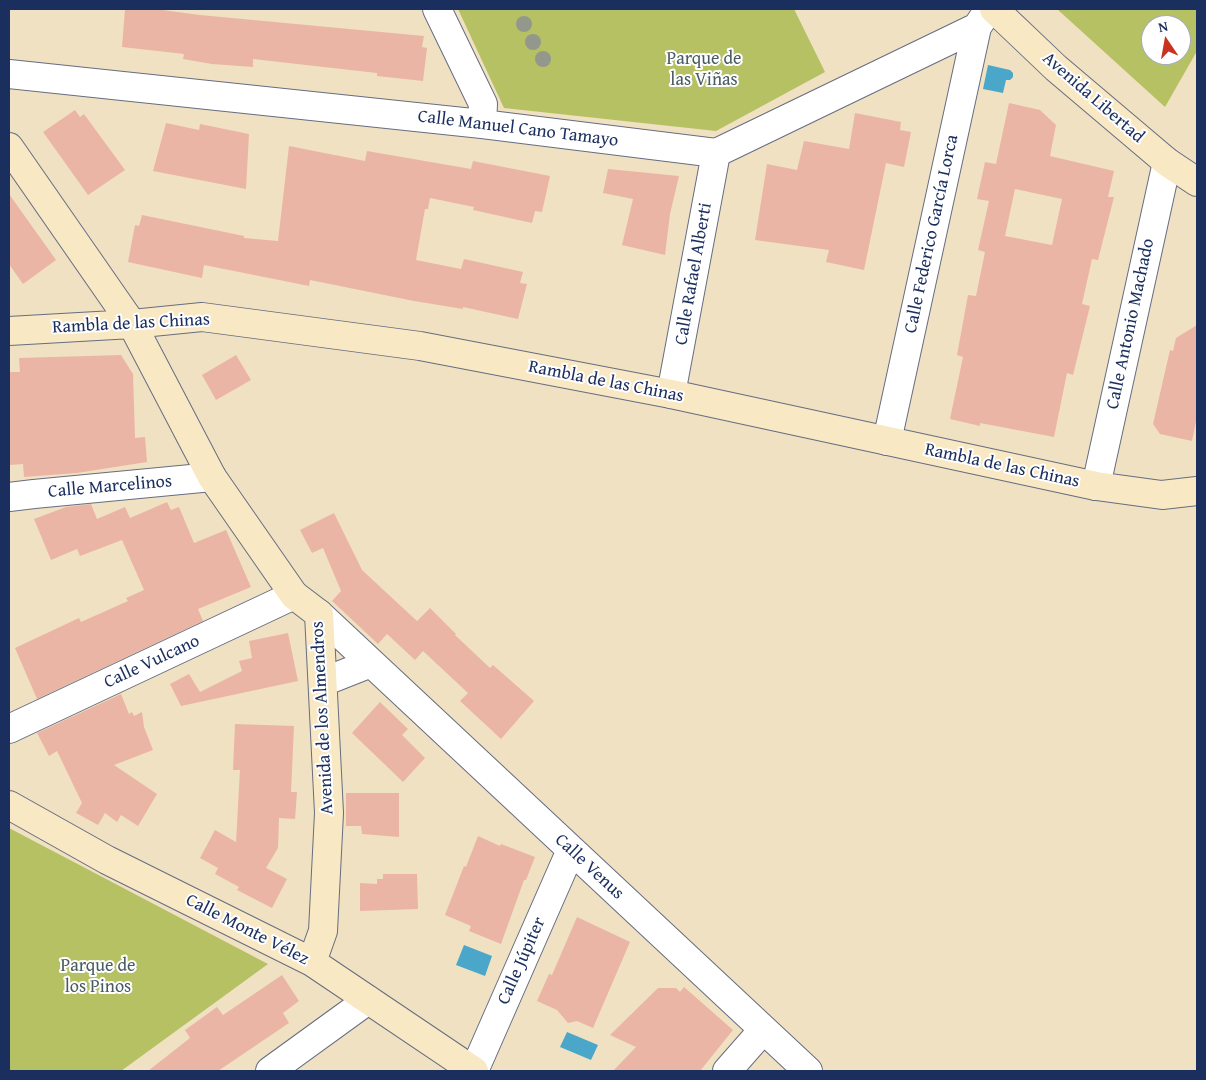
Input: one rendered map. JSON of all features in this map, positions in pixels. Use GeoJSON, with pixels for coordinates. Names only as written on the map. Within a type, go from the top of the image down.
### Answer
{"type":"FeatureCollection","features":[{"type":"Feature","properties":{"kind":"street"},"geometry":{"type":"LineString","coordinates":[[437,9],[483,104],[482,124]]}},
{"type":"Feature","properties":{"kind":"street"},"geometry":{"type":"LineString","coordinates":[[716,153],[987,15]]}},
{"type":"Feature","properties":{"kind":"street","name":"Avenida Libertad"},"geometry":{"type":"LineString","coordinates":[[987,15],[1056,68],[1167,162],[1197,182]]}},
{"type":"Feature","properties":{"kind":"street","name":"Calle Federico García Lorca"},"geometry":{"type":"LineString","coordinates":[[887,441],[987,15]]}},
{"type":"Feature","properties":{"kind":"street","name":"Calle Manuel Cano Tamayo"},"geometry":{"type":"LineString","coordinates":[[9,74],[482,124],[716,153]]}},
{"type":"Feature","properties":{"kind":"street","name":"Avenida de los Almendros"},"geometry":{"type":"LineString","coordinates":[[9,147],[132,324],[212,477],[294,595],[319,614],[329,813],[322,931],[312,962]]}},
{"type":"Feature","properties":{"kind":"street","name":"Calle Rafael Alberti"},"geometry":{"type":"LineString","coordinates":[[672,394],[716,153]]}},
{"type":"Feature","properties":{"kind":"street","name":"Calle Antonio Machado"},"geometry":{"type":"LineString","coordinates":[[1096,486],[1167,162]]}},
{"type":"Feature","properties":{"kind":"street","name":"Rambla de las Chinas"},"geometry":{"type":"LineString","coordinates":[[9,331],[132,324],[202,317],[420,346],[672,394],[1096,486],[1162,495],[1197,491]]}},
{"type":"Feature","properties":{"kind":"street","name":"Calle Marcelinos"},"geometry":{"type":"LineString","coordinates":[[9,498],[212,477]]}},
{"type":"Feature","properties":{"kind":"street","name":"Calle Vulcano"},"geometry":{"type":"LineString","coordinates":[[9,729],[294,595]]}},
{"type":"Feature","properties":{"kind":"street","name":"Calle Venus"},"geometry":{"type":"LineString","coordinates":[[319,614],[808,1071]]}},
{"type":"Feature","properties":{"kind":"street"},"geometry":{"type":"LineString","coordinates":[[323,682],[371,663]]}},
{"type":"Feature","properties":{"kind":"street","name":"Calle Monte Vélez"},"geometry":{"type":"LineString","coordinates":[[9,805],[106,860],[312,962],[474,1071]]}},
{"type":"Feature","properties":{"kind":"street","name":"Calle Júpiter"},"geometry":{"type":"LineString","coordinates":[[474,1071],[571,850]]}},
{"type":"Feature","properties":{"kind":"street"},"geometry":{"type":"LineString","coordinates":[[270,1071],[368,1000]]}},
{"type":"Feature","properties":{"kind":"street"},"geometry":{"type":"LineString","coordinates":[[727,1071],[763,1030]]}},
{"type":"Feature","properties":{"kind":"green space","name":"Parque de las Viñas"},"geometry":{"type":"Polygon","coordinates":[[[458,9],[794,9],[825,72],[716,131],[504,108],[458,9]]]}},
{"type":"Feature","properties":{"kind":"green space"},"geometry":{"type":"Polygon","coordinates":[[[1057,9],[1197,9],[1197,51],[1191,62],[1191,15],[1141,15],[1141,65],[1189,65],[1165,107],[1057,9]]]}},
{"type":"Feature","properties":{"kind":"green space","name":"Parque de los Pinos"},"geometry":{"type":"Polygon","coordinates":[[[9,828],[268,964],[121,1071],[9,1071],[9,828]]]}},
{"type":"Feature","properties":{"kind":"water"},"geometry":{"type":"Polygon","coordinates":[[[988,65],[1010,70],[1013,73],[1013,77],[1010,80],[1006,80],[1003,93],[983,89],[988,65]]]}},
{"type":"Feature","properties":{"kind":"water"},"geometry":{"type":"Polygon","coordinates":[[[464,945],[492,956],[485,976],[456,965],[464,945]]]}},
{"type":"Feature","properties":{"kind":"water"},"geometry":{"type":"Polygon","coordinates":[[[567,1032],[598,1045],[591,1060],[560,1047],[567,1032]]]}},
{"type":"Feature","properties":{"kind":"building"},"geometry":{"type":"Polygon","coordinates":[[[125,9],[155,9],[424,36],[422,47],[427,48],[423,81],[377,76],[377,73],[253,59],[253,67],[212,64],[183,59],[184,54],[122,47],[125,9]]]}},
{"type":"Feature","properties":{"kind":"building"},"geometry":{"type":"Polygon","coordinates":[[[1009,103],[1040,110],[1056,125],[1050,156],[1114,171],[1108,197],[1114,197],[1098,260],[1092,259],[1082,304],[1090,306],[1073,375],[1067,373],[1054,437],[980,423],[980,426],[950,419],[963,357],[957,355],[968,295],[976,296],[985,252],[978,250],[989,201],[977,199],[985,162],[996,164],[1009,103]],[[1015,189],[1005,236],[1052,245],[1062,199],[1015,189]]]}},
{"type":"Feature","properties":{"kind":"building"},"geometry":{"type":"Polygon","coordinates":[[[75,110],[80,117],[84,114],[125,170],[88,195],[43,132],[75,110]]]}},
{"type":"Feature","properties":{"kind":"building"},"geometry":{"type":"Polygon","coordinates":[[[855,113],[901,122],[900,130],[911,132],[904,167],[886,163],[864,270],[826,262],[829,250],[755,240],[767,164],[797,170],[804,141],[849,149],[855,113]]]}},
{"type":"Feature","properties":{"kind":"building"},"geometry":{"type":"Polygon","coordinates":[[[166,123],[199,130],[200,124],[249,134],[246,189],[153,171],[166,123]]]}},
{"type":"Feature","properties":{"kind":"building"},"geometry":{"type":"Polygon","coordinates":[[[289,146],[365,161],[367,151],[471,169],[473,161],[550,176],[542,212],[535,211],[532,223],[473,210],[474,207],[430,198],[428,209],[425,209],[416,260],[461,269],[464,259],[523,272],[520,283],[527,284],[518,319],[463,307],[463,309],[414,301],[310,280],[309,286],[204,265],[202,278],[128,262],[135,225],[139,226],[142,215],[244,236],[244,238],[278,241],[289,146]]]}},
{"type":"Feature","properties":{"kind":"building"},"geometry":{"type":"Polygon","coordinates":[[[608,169],[679,176],[670,214],[665,255],[622,245],[633,199],[603,193],[608,169]]]}},
{"type":"Feature","properties":{"kind":"building"},"geometry":{"type":"Polygon","coordinates":[[[9,194],[56,260],[23,284],[9,264],[9,194]]]}},
{"type":"Feature","properties":{"kind":"building"},"geometry":{"type":"Polygon","coordinates":[[[1197,325],[1197,417],[1192,441],[1160,434],[1153,424],[1170,350],[1173,351],[1176,338],[1197,325]]]}},
{"type":"Feature","properties":{"kind":"building"},"geometry":{"type":"Polygon","coordinates":[[[121,355],[133,374],[135,438],[145,437],[147,462],[77,473],[24,477],[23,464],[9,465],[9,372],[20,372],[19,358],[121,355]]]}},
{"type":"Feature","properties":{"kind":"building"},"geometry":{"type":"Polygon","coordinates":[[[236,355],[251,380],[216,400],[202,375],[236,355]]]}},
{"type":"Feature","properties":{"kind":"building"},"geometry":{"type":"Polygon","coordinates":[[[167,502],[171,510],[179,507],[194,543],[226,530],[251,587],[198,609],[203,621],[37,699],[15,648],[79,618],[81,622],[128,601],[126,598],[144,590],[122,540],[80,556],[77,549],[51,560],[34,519],[66,507],[91,504],[97,519],[125,507],[130,518],[167,502]]]}},
{"type":"Feature","properties":{"kind":"building"},"geometry":{"type":"Polygon","coordinates":[[[334,513],[362,570],[417,621],[430,608],[490,668],[493,665],[534,701],[501,739],[460,701],[468,693],[423,651],[415,660],[387,634],[378,644],[332,601],[341,591],[323,548],[312,553],[300,530],[334,513]]]}},
{"type":"Feature","properties":{"kind":"building"},"geometry":{"type":"Polygon","coordinates":[[[288,633],[298,681],[181,706],[170,684],[189,674],[200,692],[242,671],[239,661],[252,658],[249,641],[288,633]]]}},
{"type":"Feature","properties":{"kind":"building"},"geometry":{"type":"Polygon","coordinates":[[[121,694],[129,714],[132,712],[134,716],[142,712],[144,727],[153,750],[114,765],[157,794],[138,826],[121,815],[117,822],[105,813],[98,825],[76,813],[82,803],[57,751],[49,756],[37,733],[121,694]]]}},
{"type":"Feature","properties":{"kind":"building"},"geometry":{"type":"Polygon","coordinates":[[[380,702],[408,729],[402,735],[425,758],[403,782],[352,733],[380,702]]]}},
{"type":"Feature","properties":{"kind":"building"},"geometry":{"type":"Polygon","coordinates":[[[235,724],[294,726],[291,792],[297,792],[295,819],[279,818],[278,848],[266,868],[287,879],[272,908],[237,890],[239,887],[215,874],[218,868],[200,858],[215,830],[236,842],[240,770],[233,770],[235,724]]]}},
{"type":"Feature","properties":{"kind":"building"},"geometry":{"type":"Polygon","coordinates":[[[346,793],[399,793],[399,837],[362,834],[361,826],[346,826],[346,793]]]}},
{"type":"Feature","properties":{"kind":"building"},"geometry":{"type":"Polygon","coordinates":[[[478,836],[500,846],[501,844],[535,857],[526,880],[524,880],[501,944],[469,931],[471,926],[445,915],[478,836]]]}},
{"type":"Feature","properties":{"kind":"building"},"geometry":{"type":"Polygon","coordinates":[[[383,874],[417,874],[418,909],[360,911],[360,883],[377,884],[377,879],[383,879],[383,874]]]}},
{"type":"Feature","properties":{"kind":"building"},"geometry":{"type":"Polygon","coordinates":[[[577,917],[630,942],[593,1028],[577,1021],[568,1023],[557,1010],[537,1001],[549,974],[552,975],[577,917]]]}},
{"type":"Feature","properties":{"kind":"building"},"geometry":{"type":"Polygon","coordinates":[[[282,975],[299,1001],[283,1013],[289,1023],[218,1071],[148,1071],[190,1038],[185,1030],[217,1007],[223,1015],[282,975]]]}},
{"type":"Feature","properties":{"kind":"building"},"geometry":{"type":"Polygon","coordinates":[[[684,987],[733,1030],[700,1071],[613,1071],[636,1047],[610,1035],[658,988],[676,988],[680,992],[684,987]]]}}]}
